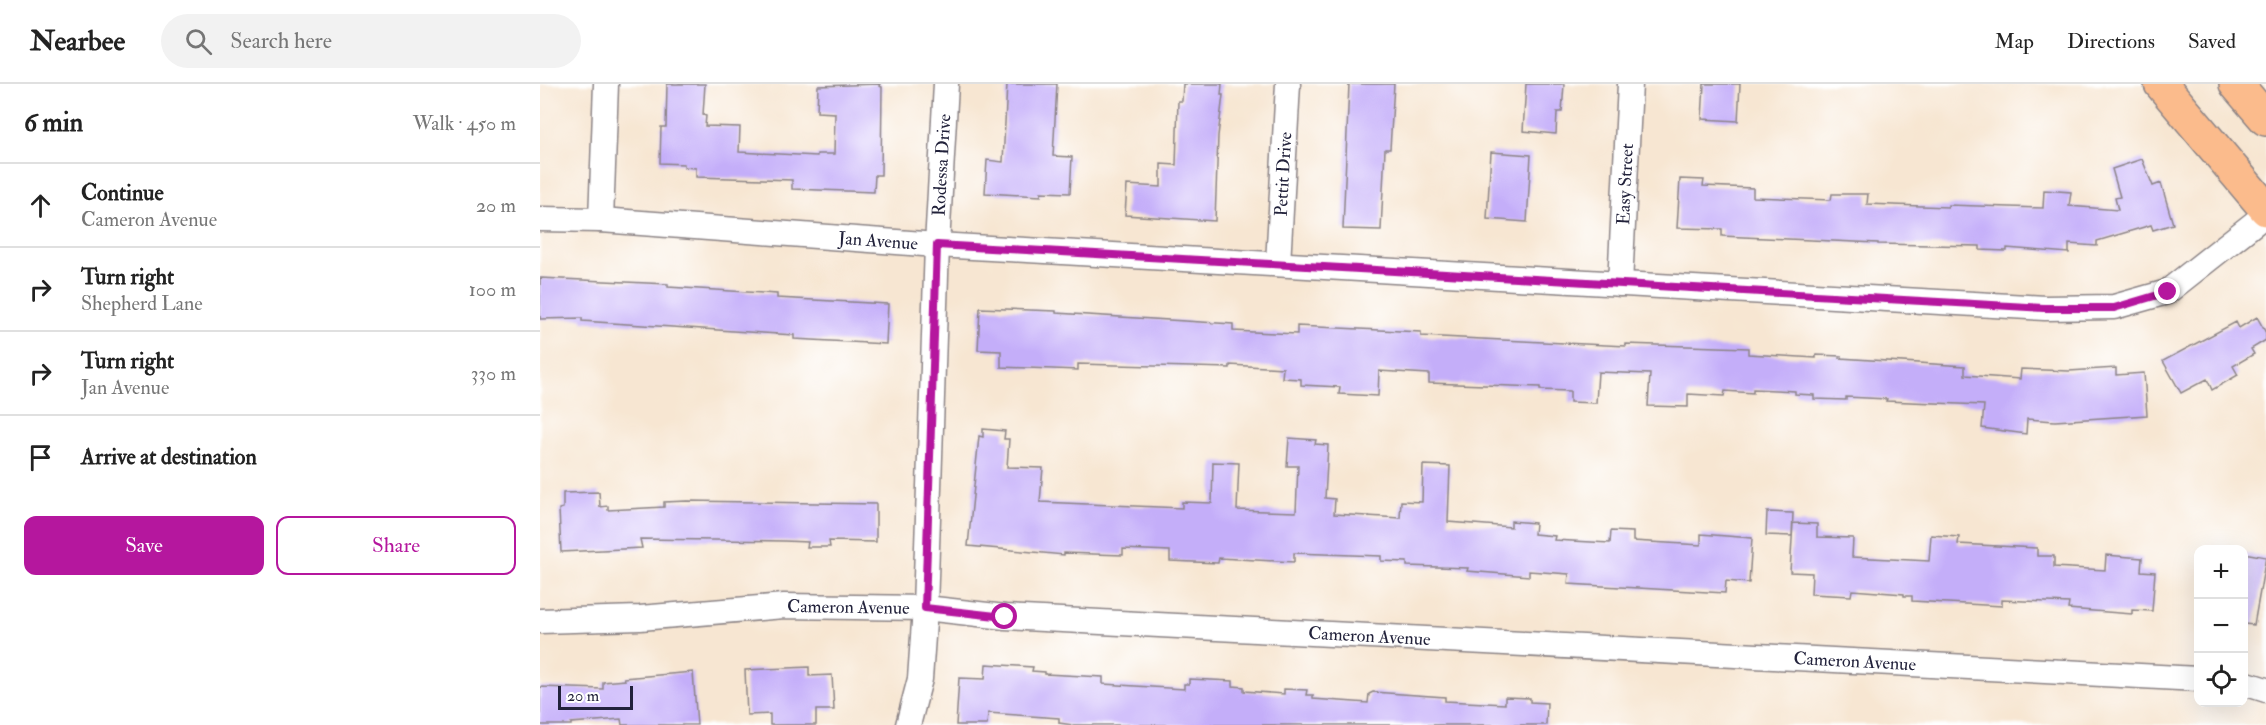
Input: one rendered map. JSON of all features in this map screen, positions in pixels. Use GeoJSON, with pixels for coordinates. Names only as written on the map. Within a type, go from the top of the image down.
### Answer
{"type":"FeatureCollection","features":[{"type":"Feature","properties":{"kind":"highway"},"geometry":{"type":"LineString","coordinates":[[2161,84],[2266,212]]}},
{"type":"Feature","properties":{"kind":"highway"},"geometry":{"type":"LineString","coordinates":[[2236,84],[2266,119]]}},
{"type":"Feature","properties":{"kind":"street"},"geometry":{"type":"LineString","coordinates":[[601,220],[606,84]]}},
{"type":"Feature","properties":{"kind":"street","name":"Rodessa Drive"},"geometry":{"type":"LineString","coordinates":[[908,725],[920,680],[925,608],[937,245],[946,84]]}},
{"type":"Feature","properties":{"kind":"street","name":"Pettit Drive"},"geometry":{"type":"LineString","coordinates":[[1278,264],[1288,84]]}},
{"type":"Feature","properties":{"kind":"street","name":"Easy Street"},"geometry":{"type":"LineString","coordinates":[[1620,284],[1630,84]]}},
{"type":"Feature","properties":{"kind":"street","name":"Jan Avenue"},"geometry":{"type":"LineString","coordinates":[[540,219],[601,220],[937,245],[2044,308],[2114,308],[2168,292],[2266,212]]}},
{"type":"Feature","properties":{"kind":"street","name":"Cameron Avenue"},"geometry":{"type":"LineString","coordinates":[[540,621],[640,618],[784,606],[925,608],[1017,618],[2194,679]]}},
{"type":"Feature","properties":{"kind":"street"},"geometry":{"type":"LineString","coordinates":[[2248,684],[2266,690]]}},
{"type":"Feature","properties":{"kind":"building"},"geometry":{"type":"Polygon","coordinates":[[[667,84],[705,84],[703,115],[706,116],[705,126],[740,127],[739,152],[817,156],[817,154],[834,154],[835,113],[817,112],[818,86],[880,84],[879,86],[882,87],[881,175],[875,175],[874,192],[792,189],[792,180],[696,177],[696,168],[684,167],[684,164],[660,163],[661,127],[666,127],[667,84]]]}},
{"type":"Feature","properties":{"kind":"building"},"geometry":{"type":"Polygon","coordinates":[[[1007,84],[1057,84],[1053,156],[1072,157],[1070,193],[1041,192],[1041,196],[985,193],[987,160],[1003,162],[1007,84]]]}},
{"type":"Feature","properties":{"kind":"building"},"geometry":{"type":"Polygon","coordinates":[[[1183,84],[1222,84],[1215,221],[1125,215],[1127,185],[1161,187],[1161,164],[1176,165],[1178,101],[1182,101],[1183,84]]]}},
{"type":"Feature","properties":{"kind":"building"},"geometry":{"type":"Polygon","coordinates":[[[1349,84],[1394,84],[1390,149],[1385,149],[1381,230],[1343,229],[1349,84]]]}},
{"type":"Feature","properties":{"kind":"building"},"geometry":{"type":"Polygon","coordinates":[[[1526,84],[1564,84],[1562,112],[1557,112],[1556,134],[1523,131],[1526,84]]]}},
{"type":"Feature","properties":{"kind":"building"},"geometry":{"type":"Polygon","coordinates":[[[1704,84],[1740,84],[1738,121],[1702,119],[1704,84]]]}},
{"type":"Feature","properties":{"kind":"building"},"geometry":{"type":"Polygon","coordinates":[[[1491,152],[1531,155],[1527,222],[1487,219],[1491,152]]]}},
{"type":"Feature","properties":{"kind":"building"},"geometry":{"type":"Polygon","coordinates":[[[2142,159],[2153,186],[2161,183],[2173,224],[2153,230],[2151,225],[2097,241],[2097,246],[2069,244],[2069,253],[2007,248],[2007,251],[1980,250],[1980,246],[1878,244],[1722,236],[1722,229],[1677,228],[1680,179],[1704,180],[1703,186],[1753,188],[1753,197],[1831,200],[1832,194],[1868,194],[1867,204],[1948,207],[1948,205],[2043,208],[2044,190],[2071,192],[2069,206],[2118,210],[2115,198],[2120,197],[2112,169],[2142,159]]]}},
{"type":"Feature","properties":{"kind":"building"},"geometry":{"type":"Polygon","coordinates":[[[540,278],[668,284],[668,287],[777,294],[777,298],[888,304],[886,344],[794,339],[794,335],[582,321],[582,318],[540,319],[540,278]]]}},
{"type":"Feature","properties":{"kind":"building"},"geometry":{"type":"Polygon","coordinates":[[[980,308],[1056,311],[1056,313],[1233,324],[1233,331],[1297,334],[1297,326],[1421,332],[1421,336],[1626,346],[1626,344],[1748,348],[1748,354],[1816,358],[1816,355],[1841,356],[1840,358],[1965,366],[1965,375],[2020,379],[2021,369],[2069,371],[2116,368],[2116,375],[2144,373],[2147,415],[2055,421],[2027,419],[2026,434],[1982,428],[1984,405],[1846,397],[1846,400],[1814,399],[1814,395],[1795,394],[1795,391],[1753,389],[1753,393],[1725,391],[1724,396],[1688,394],[1688,407],[1648,406],[1650,374],[1598,372],[1596,403],[1570,402],[1570,391],[1540,390],[1540,387],[1429,383],[1429,374],[1379,371],[1378,396],[1339,394],[1340,387],[1301,385],[1301,379],[1282,378],[1283,368],[1230,365],[1230,368],[1078,364],[1078,370],[1001,367],[1001,351],[978,350],[980,308]]]}},
{"type":"Feature","properties":{"kind":"building"},"geometry":{"type":"Polygon","coordinates":[[[2257,317],[2266,333],[2266,340],[2251,349],[2254,354],[2233,366],[2238,375],[2212,390],[2207,379],[2181,393],[2163,361],[2236,322],[2239,328],[2257,317]]]}},
{"type":"Feature","properties":{"kind":"building"},"geometry":{"type":"Polygon","coordinates":[[[983,429],[1005,431],[1004,439],[1009,439],[1007,467],[1043,468],[1040,502],[1182,508],[1182,502],[1212,503],[1213,462],[1239,463],[1237,510],[1296,512],[1298,466],[1287,466],[1289,438],[1316,440],[1315,444],[1328,445],[1325,498],[1335,499],[1334,514],[1400,518],[1401,501],[1422,502],[1423,465],[1450,466],[1448,522],[1511,527],[1511,521],[1535,523],[1534,534],[1555,536],[1554,540],[1610,543],[1611,531],[1633,532],[1633,541],[1701,545],[1701,534],[1752,538],[1749,583],[1726,581],[1725,593],[1568,584],[1569,574],[1529,571],[1529,576],[1467,571],[1468,568],[1407,566],[1407,562],[1381,561],[1381,556],[1294,553],[1294,562],[1219,558],[1218,563],[1170,561],[1170,551],[1123,549],[1123,555],[1064,553],[1064,555],[968,546],[979,436],[983,437],[983,429]]]}},
{"type":"Feature","properties":{"kind":"building"},"geometry":{"type":"Polygon","coordinates":[[[599,492],[600,507],[608,506],[608,510],[664,507],[664,502],[687,501],[876,504],[876,542],[829,541],[830,547],[807,547],[808,542],[640,539],[642,548],[561,552],[559,509],[563,508],[563,493],[599,492]]]}},
{"type":"Feature","properties":{"kind":"building"},"geometry":{"type":"Polygon","coordinates":[[[1767,512],[1793,513],[1792,536],[1766,535],[1767,512]]]}},
{"type":"Feature","properties":{"kind":"building"},"geometry":{"type":"Polygon","coordinates":[[[1793,523],[1817,524],[1817,537],[1853,538],[1852,557],[1929,561],[1931,535],[1959,537],[1958,544],[2037,548],[2037,556],[2054,556],[2054,567],[2105,570],[2106,555],[2142,558],[2141,571],[2155,572],[2152,611],[2132,610],[2132,614],[2068,609],[2069,603],[2002,600],[2002,606],[1912,601],[1912,596],[1904,596],[1904,594],[1852,590],[1851,596],[1811,594],[1812,573],[1790,572],[1793,523]]]}},
{"type":"Feature","properties":{"kind":"building"},"geometry":{"type":"Polygon","coordinates":[[[2248,554],[2266,557],[2254,625],[2248,624],[2248,554]]]}},
{"type":"Feature","properties":{"kind":"building"},"geometry":{"type":"Polygon","coordinates":[[[986,664],[1033,667],[1032,671],[1045,672],[1045,674],[1103,677],[1103,684],[1184,689],[1184,684],[1189,684],[1189,679],[1233,681],[1233,686],[1244,687],[1244,691],[1284,694],[1284,689],[1307,690],[1306,695],[1313,695],[1313,699],[1368,703],[1369,694],[1373,692],[1445,697],[1445,701],[1505,704],[1505,697],[1530,698],[1530,702],[1547,703],[1546,725],[1073,725],[1059,723],[1059,718],[988,713],[987,725],[956,725],[959,678],[985,679],[986,664]]]}},
{"type":"Feature","properties":{"kind":"building"},"geometry":{"type":"Polygon","coordinates":[[[809,667],[809,676],[832,675],[834,710],[816,710],[816,725],[770,725],[770,714],[747,715],[745,670],[809,667]]]}},
{"type":"Feature","properties":{"kind":"building"},"geometry":{"type":"Polygon","coordinates":[[[693,672],[697,725],[622,725],[621,719],[571,723],[571,725],[540,725],[540,687],[603,689],[603,682],[625,680],[624,678],[693,672]]]}},
{"type":"Feature","properties":{"kind":"route"},"geometry":{"type":"LineString","coordinates":[[1005,617],[925,608],[937,245],[2044,308],[2114,308],[2168,292]]}}]}
